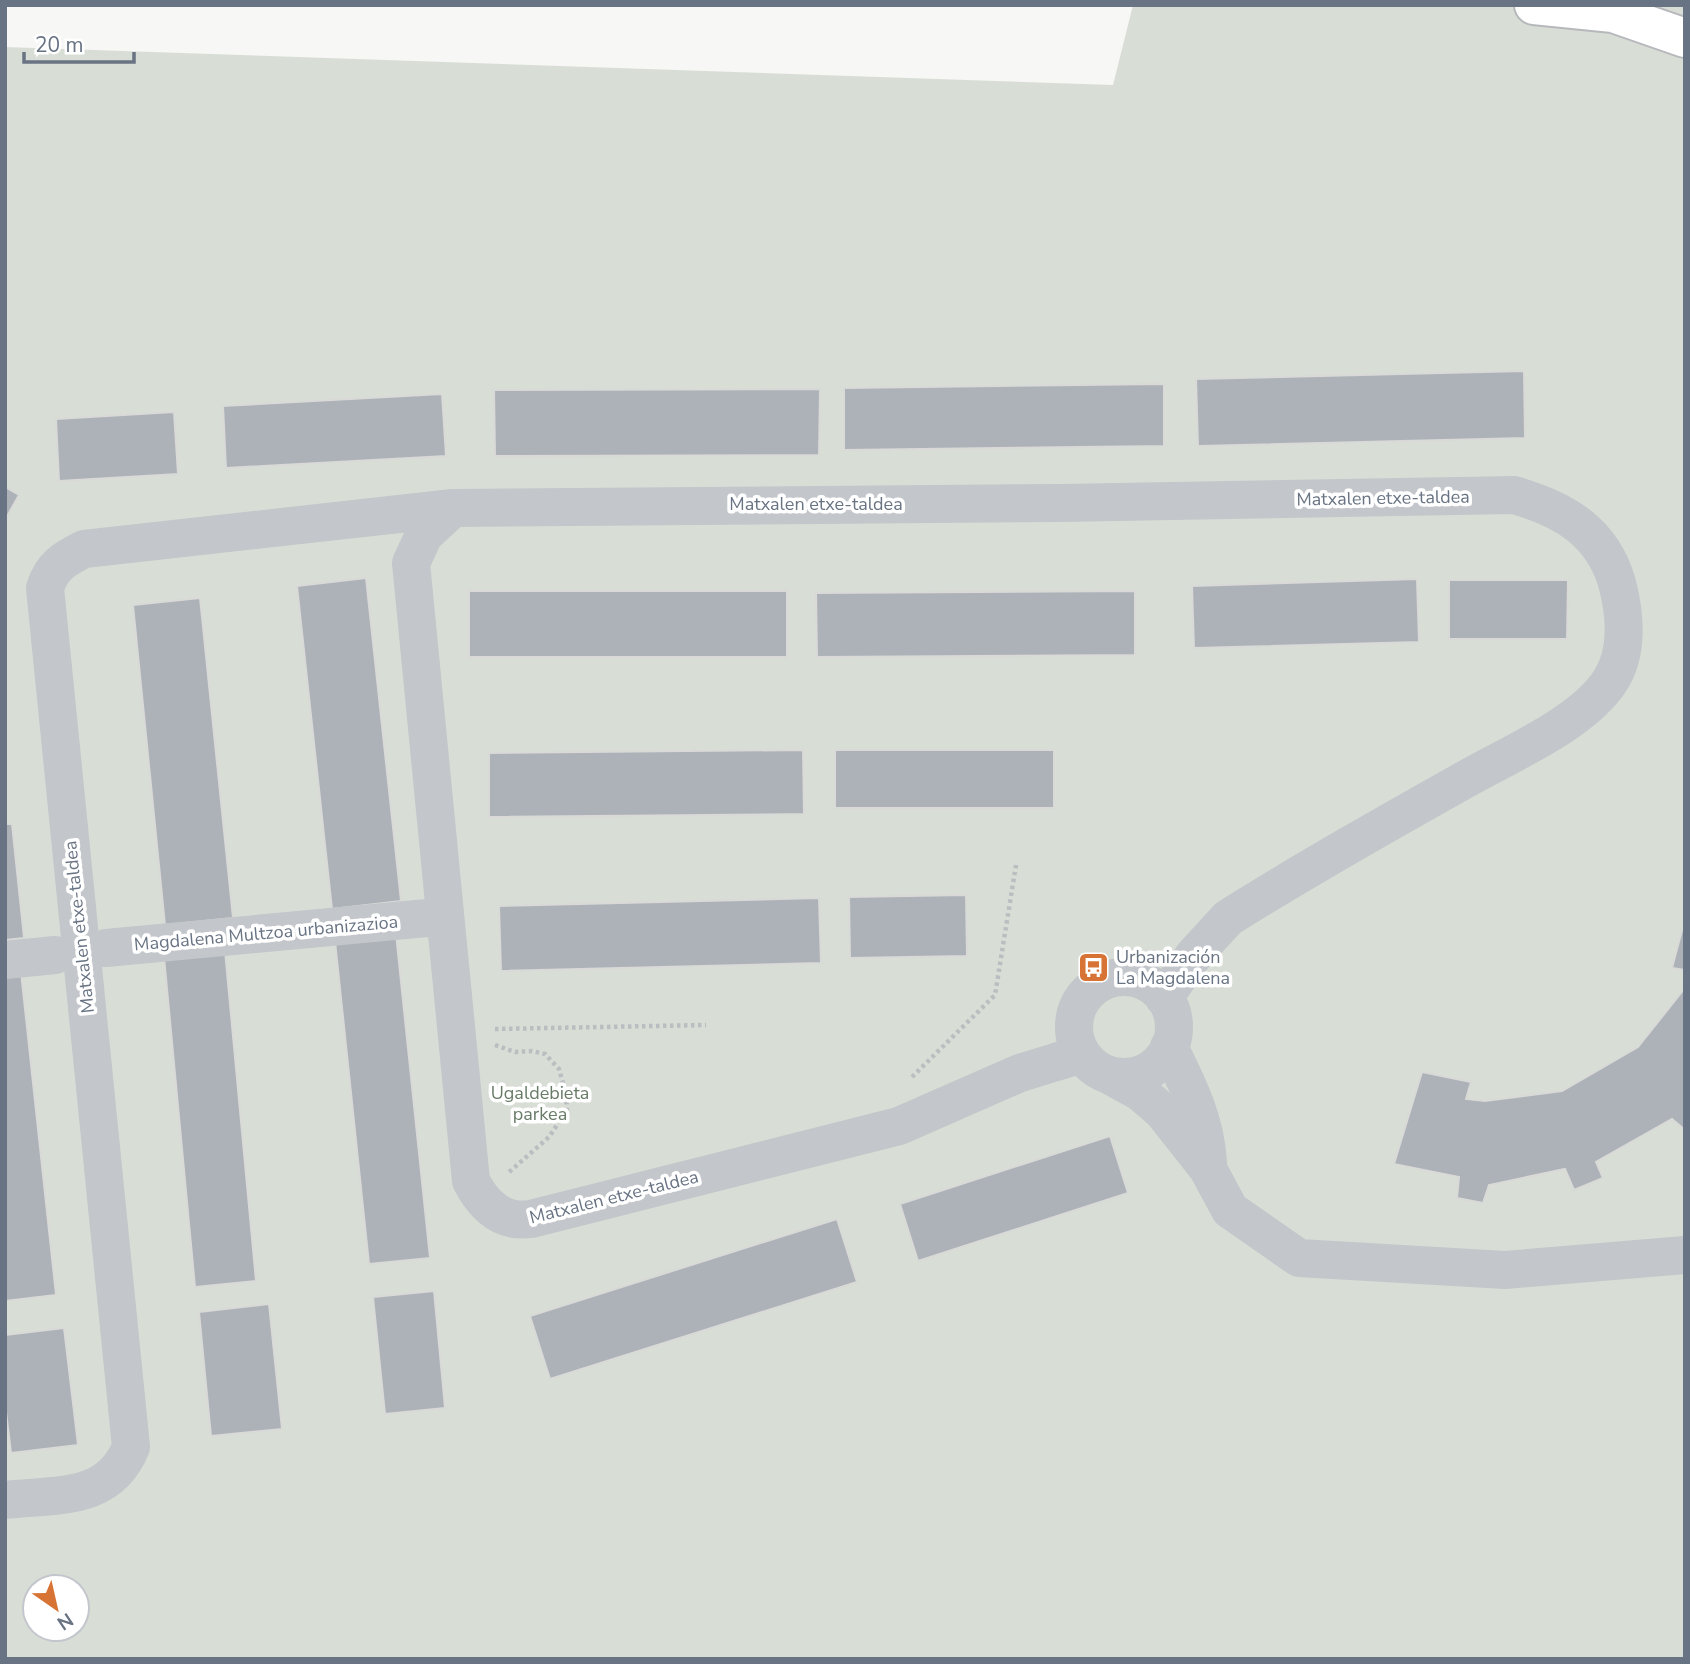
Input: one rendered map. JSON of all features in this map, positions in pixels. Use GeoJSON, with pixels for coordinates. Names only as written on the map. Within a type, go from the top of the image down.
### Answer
{"type":"FeatureCollection","features":[{"type":"Feature","properties":{"kind":"highway"},"geometry":{"type":"LineString","coordinates":[[1534,5],[1613,13],[1685,38]]}},
{"type":"Feature","properties":{"kind":"street","name":"Matxalen etxe-taldea"},"geometry":{"type":"LineString","coordinates":[[5,1500],[87,1491],[110,1480],[124,1464],[131,1447],[45,588],[51,572],[64,559],[85,550],[453,508],[573,509],[700,505],[1047,503],[1514,495],[1563,512],[1589,531],[1612,567],[1624,608],[1624,640],[1611,680],[1588,706],[1227,918],[1194,955],[1164,998]]}},
{"type":"Feature","properties":{"kind":"street"},"geometry":{"type":"LineString","coordinates":[[411,563],[424,535],[453,508]]}},
{"type":"Feature","properties":{"kind":"street"},"geometry":{"type":"LineString","coordinates":[[355,521],[393,538],[411,563],[471,1181],[480,1198]]}},
{"type":"Feature","properties":{"kind":"street","name":"Magdalena Multzoa urbanizazioa"},"geometry":{"type":"LineString","coordinates":[[106,948],[427,918]]}},
{"type":"Feature","properties":{"kind":"street"},"geometry":{"type":"LineString","coordinates":[[5,960],[55,955]]}},
{"type":"Feature","properties":{"kind":"street"},"geometry":{"type":"LineString","coordinates":[[1094,1064],[1136,1076],[1150,1070],[1169,1048],[1174,1022],[1164,998],[1144,983],[1119,977],[1103,982],[1089,991],[1079,1005],[1074,1022],[1075,1039],[1094,1064],[1140,1092],[1163,1112],[1208,1169],[1230,1210],[1299,1258],[1505,1270],[1685,1255]]}},
{"type":"Feature","properties":{"kind":"street"},"geometry":{"type":"LineString","coordinates":[[1169,1048],[1191,1089],[1207,1142],[1208,1169]]}},
{"type":"Feature","properties":{"kind":"street","name":"Matxalen etxe-taldea"},"geometry":{"type":"LineString","coordinates":[[480,1198],[492,1211],[515,1221],[531,1219],[899,1126],[1020,1073],[1094,1064]]}},
{"type":"Feature","properties":{"kind":"path"},"geometry":{"type":"LineString","coordinates":[[899,1126],[890,1099],[995,995],[1016,865]]}},
{"type":"Feature","properties":{"kind":"path"},"geometry":{"type":"LineString","coordinates":[[456,1030],[706,1025]]}},
{"type":"Feature","properties":{"kind":"path"},"geometry":{"type":"LineString","coordinates":[[456,1030],[516,1052],[533,1051],[545,1054],[559,1069],[566,1094],[567,1110],[549,1137],[480,1198]]}},
{"type":"Feature","properties":{"kind":"green space","name":"Ugaldebieta parkea"},"geometry":{"type":"Polygon","coordinates":[[[1133,5],[1685,5],[1685,1659],[5,1659],[5,47],[1113,85],[1133,5]]]}},
{"type":"Feature","properties":{"kind":"building"},"geometry":{"type":"Polygon","coordinates":[[[1524,371],[1525,438],[1198,446],[1196,379],[1524,371]]]}},
{"type":"Feature","properties":{"kind":"building"},"geometry":{"type":"Polygon","coordinates":[[[1164,384],[1164,446],[844,450],[844,388],[1164,384]]]}},
{"type":"Feature","properties":{"kind":"building"},"geometry":{"type":"Polygon","coordinates":[[[820,389],[819,455],[495,456],[494,390],[820,389]]]}},
{"type":"Feature","properties":{"kind":"building"},"geometry":{"type":"Polygon","coordinates":[[[442,394],[446,456],[226,468],[223,406],[442,394]]]}},
{"type":"Feature","properties":{"kind":"building"},"geometry":{"type":"Polygon","coordinates":[[[174,412],[178,474],[59,481],[56,419],[174,412]]]}},
{"type":"Feature","properties":{"kind":"building"},"geometry":{"type":"Polygon","coordinates":[[[5,487],[19,495],[5,520],[5,487]]]}},
{"type":"Feature","properties":{"kind":"building"},"geometry":{"type":"Polygon","coordinates":[[[366,578],[401,901],[332,909],[297,586],[366,578]]]}},
{"type":"Feature","properties":{"kind":"building"},"geometry":{"type":"Polygon","coordinates":[[[1417,579],[1419,642],[1194,648],[1192,586],[1417,579]]]}},
{"type":"Feature","properties":{"kind":"building"},"geometry":{"type":"Polygon","coordinates":[[[1449,580],[1568,580],[1567,639],[1449,639],[1449,580]]]}},
{"type":"Feature","properties":{"kind":"building"},"geometry":{"type":"Polygon","coordinates":[[[469,591],[787,591],[787,657],[469,657],[469,591]]]}},
{"type":"Feature","properties":{"kind":"building"},"geometry":{"type":"Polygon","coordinates":[[[1135,591],[1135,655],[817,657],[816,593],[1135,591]]]}},
{"type":"Feature","properties":{"kind":"building"},"geometry":{"type":"Polygon","coordinates":[[[200,598],[233,918],[165,925],[133,605],[200,598]]]}},
{"type":"Feature","properties":{"kind":"building"},"geometry":{"type":"Polygon","coordinates":[[[803,750],[804,814],[489,817],[489,753],[803,750]]]}},
{"type":"Feature","properties":{"kind":"building"},"geometry":{"type":"Polygon","coordinates":[[[835,750],[1054,750],[1054,808],[835,808],[835,750]]]}},
{"type":"Feature","properties":{"kind":"building"},"geometry":{"type":"Polygon","coordinates":[[[5,824],[12,824],[24,938],[5,940],[5,824]]]}},
{"type":"Feature","properties":{"kind":"building"},"geometry":{"type":"Polygon","coordinates":[[[966,895],[967,956],[850,958],[849,897],[966,895]]]}},
{"type":"Feature","properties":{"kind":"building"},"geometry":{"type":"Polygon","coordinates":[[[819,898],[821,963],[501,971],[499,906],[819,898]]]}},
{"type":"Feature","properties":{"kind":"building"},"geometry":{"type":"Polygon","coordinates":[[[1685,919],[1685,970],[1672,968],[1685,919]]]}},
{"type":"Feature","properties":{"kind":"building"},"geometry":{"type":"Polygon","coordinates":[[[396,934],[430,1258],[369,1264],[335,941],[396,934]]]}},
{"type":"Feature","properties":{"kind":"building"},"geometry":{"type":"Polygon","coordinates":[[[225,951],[256,1281],[195,1287],[164,957],[225,951]]]}},
{"type":"Feature","properties":{"kind":"building"},"geometry":{"type":"Polygon","coordinates":[[[21,972],[56,1295],[5,1301],[5,974],[21,972]]]}},
{"type":"Feature","properties":{"kind":"building"},"geometry":{"type":"Polygon","coordinates":[[[1685,988],[1685,1130],[1672,1119],[1596,1162],[1603,1178],[1574,1190],[1565,1169],[1489,1185],[1483,1203],[1457,1198],[1459,1177],[1394,1164],[1422,1072],[1471,1082],[1466,1099],[1485,1101],[1562,1091],[1638,1047],[1685,988]]]}},
{"type":"Feature","properties":{"kind":"building"},"geometry":{"type":"Polygon","coordinates":[[[1110,1136],[1128,1193],[918,1261],[900,1204],[1110,1136]]]}},
{"type":"Feature","properties":{"kind":"building"},"geometry":{"type":"Polygon","coordinates":[[[837,1219],[857,1282],[550,1379],[530,1316],[837,1219]]]}},
{"type":"Feature","properties":{"kind":"building"},"geometry":{"type":"Polygon","coordinates":[[[434,1291],[445,1408],[385,1414],[373,1297],[434,1291]]]}},
{"type":"Feature","properties":{"kind":"building"},"geometry":{"type":"Polygon","coordinates":[[[269,1304],[282,1429],[211,1436],[199,1312],[269,1304]]]}},
{"type":"Feature","properties":{"kind":"building"},"geometry":{"type":"Polygon","coordinates":[[[64,1328],[78,1445],[11,1453],[5,1403],[5,1335],[64,1328]]]}},
{"type":"Feature","properties":{"kind":"place","name":"Urbanización La Magdalena"},"geometry":{"type":"Point","coordinates":[1093,967]}}]}
